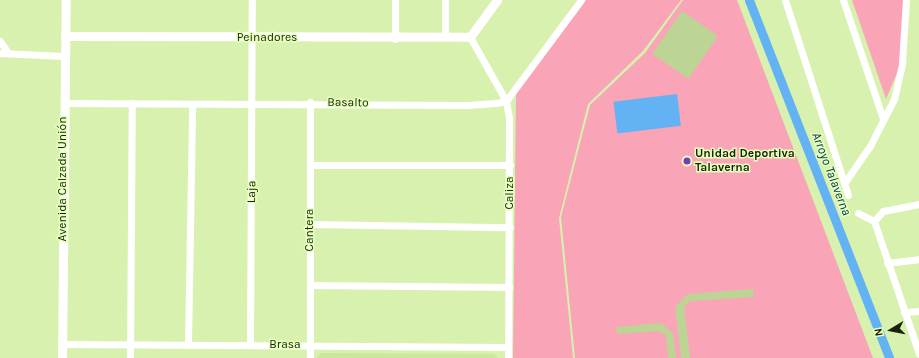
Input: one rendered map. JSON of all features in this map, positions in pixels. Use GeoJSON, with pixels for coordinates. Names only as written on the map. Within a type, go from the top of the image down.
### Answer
{"type":"FeatureCollection","features":[{"type":"Feature","properties":{"kind":"street","name":"Avenida Calzada Unión"},"geometry":{"type":"LineString","coordinates":[[62,358],[64,56],[66,0]]}},
{"type":"Feature","properties":{"kind":"street","name":"Laja"},"geometry":{"type":"LineString","coordinates":[[250,345],[253,38],[252,0]]}},
{"type":"Feature","properties":{"kind":"street"},"geometry":{"type":"LineString","coordinates":[[395,0],[395,39]]}},
{"type":"Feature","properties":{"kind":"street"},"geometry":{"type":"LineString","coordinates":[[445,0],[445,37]]}},
{"type":"Feature","properties":{"kind":"street"},"geometry":{"type":"LineString","coordinates":[[470,37],[497,0]]}},
{"type":"Feature","properties":{"kind":"street"},"geometry":{"type":"LineString","coordinates":[[506,101],[581,0]]}},
{"type":"Feature","properties":{"kind":"street"},"geometry":{"type":"LineString","coordinates":[[785,0],[845,182],[848,196]]}},
{"type":"Feature","properties":{"kind":"street"},"geometry":{"type":"LineString","coordinates":[[843,0],[883,119]]}},
{"type":"Feature","properties":{"kind":"street"},"geometry":{"type":"LineString","coordinates":[[845,182],[870,146],[894,99],[900,80],[906,0]]}},
{"type":"Feature","properties":{"kind":"street","name":"Peinadores"},"geometry":{"type":"LineString","coordinates":[[65,36],[395,39],[470,37]]}},
{"type":"Feature","properties":{"kind":"street","name":"Caliza"},"geometry":{"type":"LineString","coordinates":[[470,37],[506,101],[510,133],[510,287],[508,358]]}},
{"type":"Feature","properties":{"kind":"street"},"geometry":{"type":"LineString","coordinates":[[0,41],[8,53]]}},
{"type":"Feature","properties":{"kind":"street"},"geometry":{"type":"LineString","coordinates":[[0,53],[64,56]]}},
{"type":"Feature","properties":{"kind":"street","name":"Basalto"},"geometry":{"type":"LineString","coordinates":[[64,103],[252,104],[310,102],[467,105],[506,101]]}},
{"type":"Feature","properties":{"kind":"street","name":"Cantera"},"geometry":{"type":"LineString","coordinates":[[310,102],[310,358]]}},
{"type":"Feature","properties":{"kind":"street"},"geometry":{"type":"LineString","coordinates":[[130,358],[132,103]]}},
{"type":"Feature","properties":{"kind":"street"},"geometry":{"type":"LineString","coordinates":[[188,345],[192,104]]}},
{"type":"Feature","properties":{"kind":"street"},"geometry":{"type":"LineString","coordinates":[[310,165],[510,165]]}},
{"type":"Feature","properties":{"kind":"street"},"geometry":{"type":"LineString","coordinates":[[874,221],[883,211],[919,204]]}},
{"type":"Feature","properties":{"kind":"street"},"geometry":{"type":"LineString","coordinates":[[858,213],[874,221],[914,344],[919,354]]}},
{"type":"Feature","properties":{"kind":"street"},"geometry":{"type":"LineString","coordinates":[[310,224],[510,227]]}},
{"type":"Feature","properties":{"kind":"street"},"geometry":{"type":"LineString","coordinates":[[887,263],[919,259]]}},
{"type":"Feature","properties":{"kind":"street"},"geometry":{"type":"LineString","coordinates":[[310,285],[510,287]]}},
{"type":"Feature","properties":{"kind":"street"},"geometry":{"type":"LineString","coordinates":[[904,312],[919,311]]}},
{"type":"Feature","properties":{"kind":"street","name":"Brasa"},"geometry":{"type":"LineString","coordinates":[[62,344],[508,347]]}},
{"type":"Feature","properties":{"kind":"shaded area"},"geometry":{"type":"Polygon","coordinates":[[[584,0],[681,0],[643,51],[588,104],[559,218],[573,358],[513,358],[516,94],[584,0]]]}},
{"type":"Feature","properties":{"kind":"shaded area","name":"Unidad Deportiva Talaverna"},"geometry":{"type":"Polygon","coordinates":[[[683,0],[737,0],[873,358],[575,358],[561,217],[590,105],[645,53],[683,0]]]}},
{"type":"Feature","properties":{"kind":"shaded area"},"geometry":{"type":"Polygon","coordinates":[[[852,0],[907,0],[903,59],[886,99],[852,0]]]}},
{"type":"Feature","properties":{"kind":"shaded area"},"geometry":{"type":"Polygon","coordinates":[[[320,353],[494,354],[498,358],[317,358],[320,353]]]}},
{"type":"Feature","properties":{"kind":"water"},"geometry":{"type":"Polygon","coordinates":[[[677,94],[681,126],[617,134],[613,102],[677,94]]]}},
{"type":"Feature","properties":{"kind":"building"},"geometry":{"type":"Polygon","coordinates":[[[682,11],[718,36],[688,79],[652,54],[682,11]]]}},
{"type":"Feature","properties":{"kind":"building"},"geometry":{"type":"Polygon","coordinates":[[[753,289],[754,297],[690,301],[684,307],[690,358],[681,358],[675,307],[688,294],[753,289]]]}},
{"type":"Feature","properties":{"kind":"building"},"geometry":{"type":"Polygon","coordinates":[[[661,323],[673,333],[676,358],[668,358],[666,335],[658,331],[617,334],[616,327],[661,323]]]}},
{"type":"Feature","properties":{"kind":"waterway","name":"Arroyo Talaverna"},"geometry":{"type":"LineString","coordinates":[[749,0],[889,358]]}},
{"type":"Feature","properties":{"kind":"place","name":"Unidad Deportiva Talaverna"},"geometry":{"type":"Point","coordinates":[687,161]}}]}
